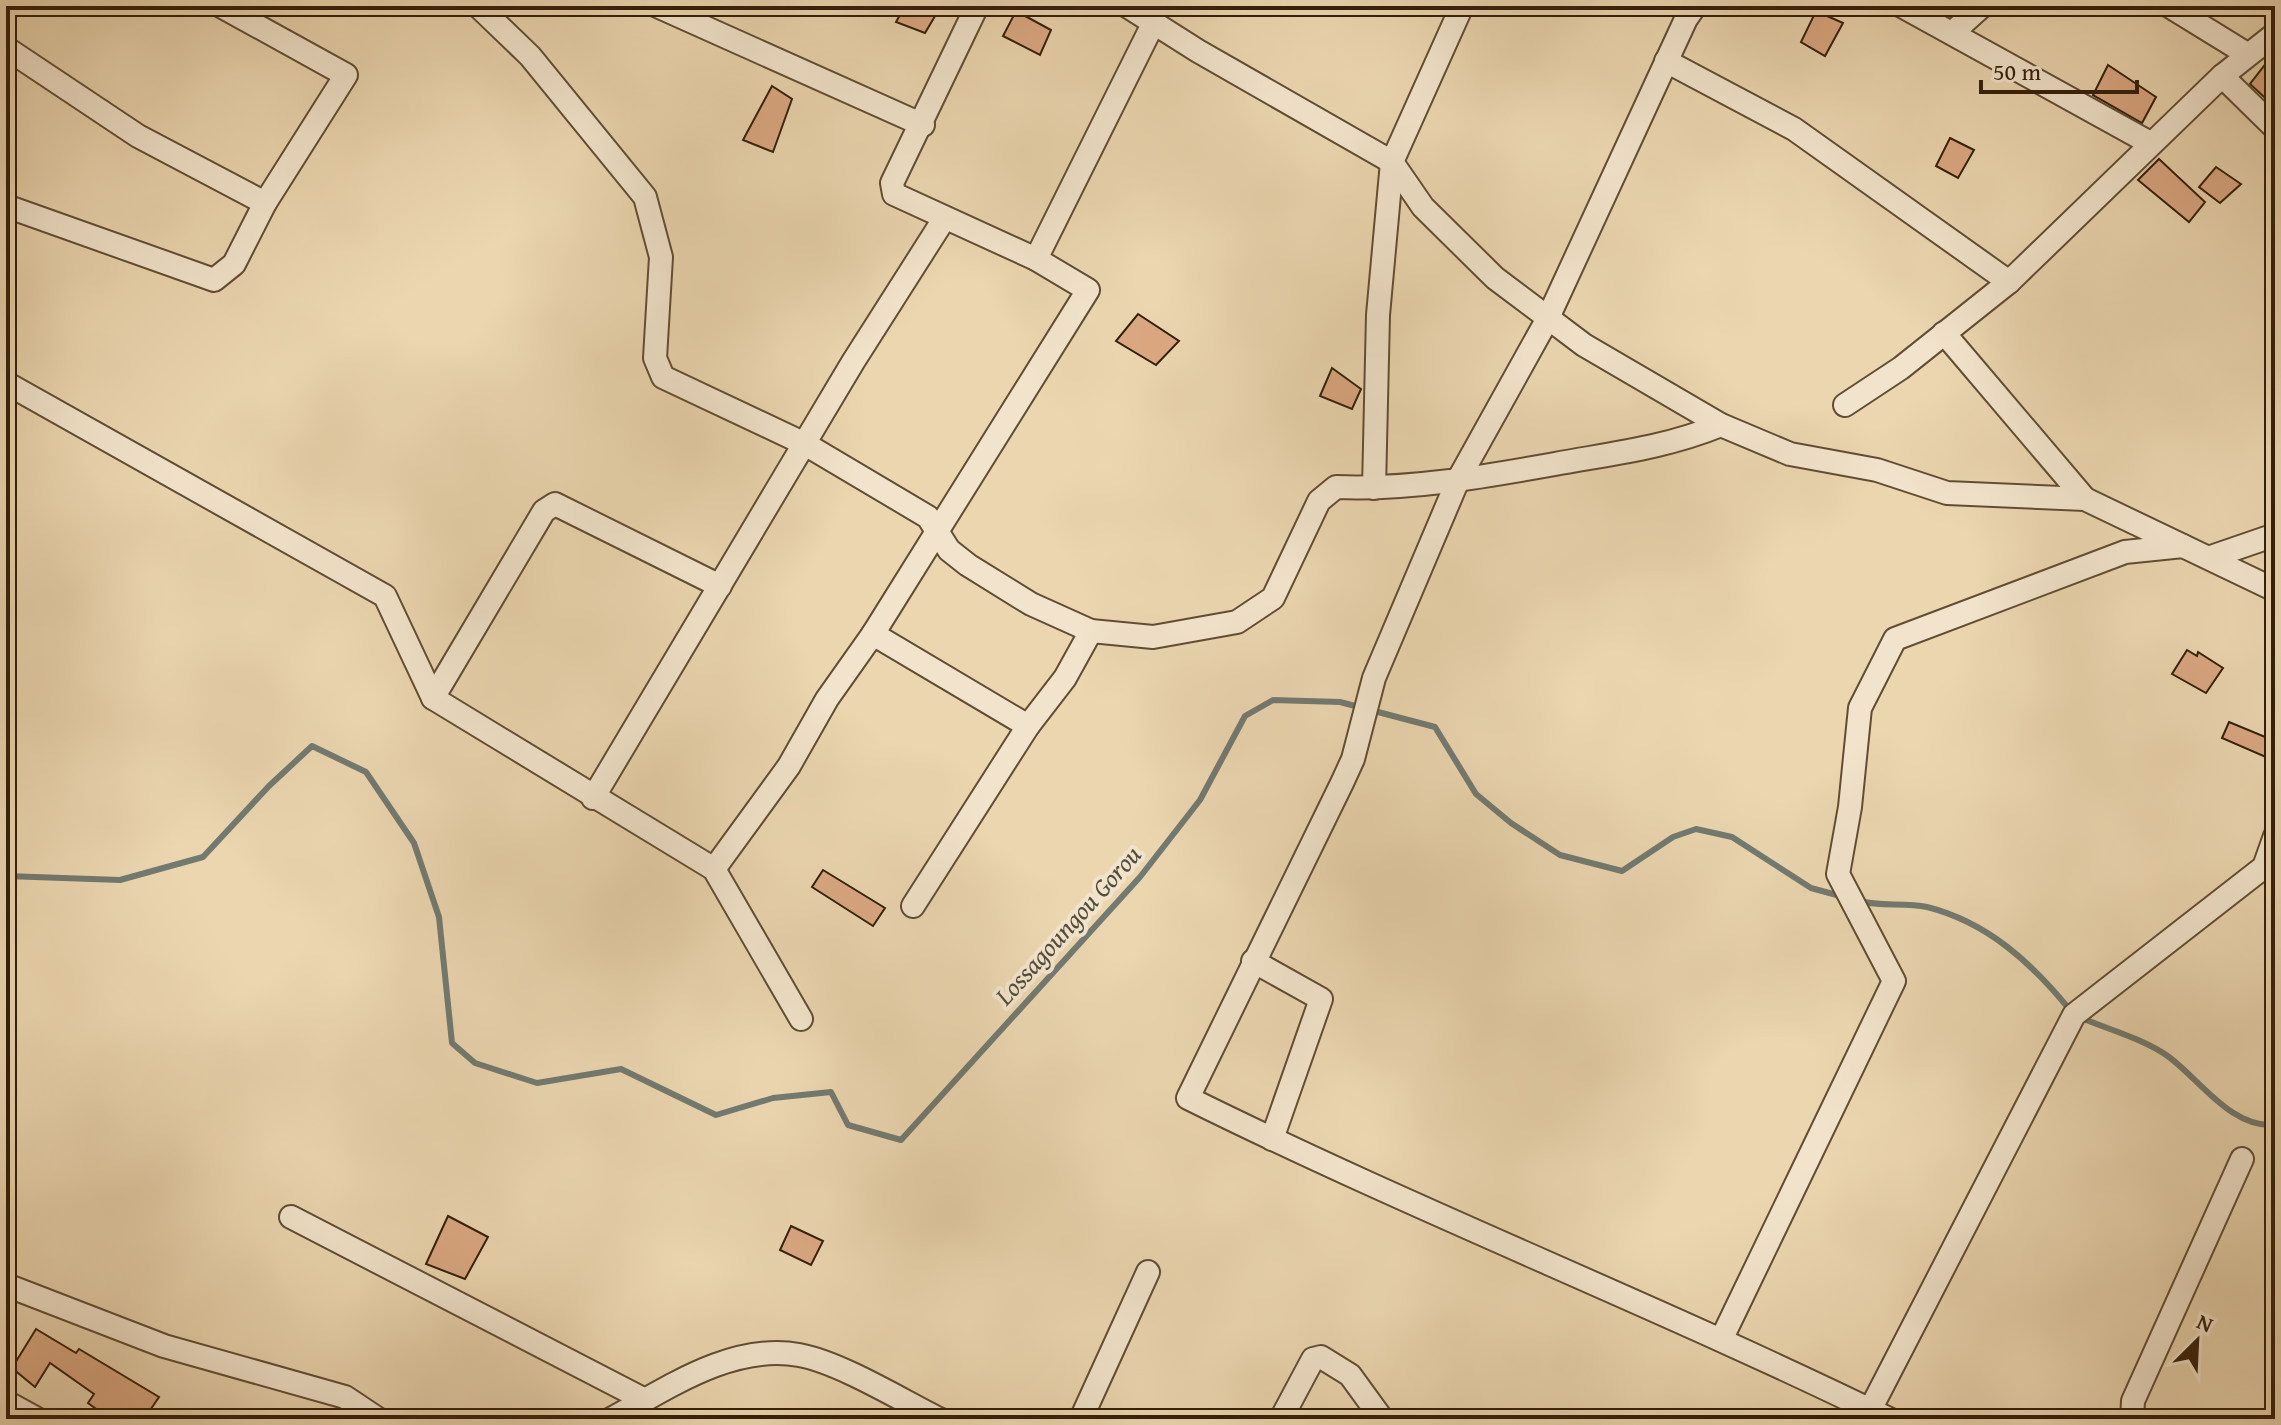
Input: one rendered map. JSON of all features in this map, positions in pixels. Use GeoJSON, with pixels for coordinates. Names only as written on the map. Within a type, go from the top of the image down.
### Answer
{"type":"FeatureCollection","features":[{"type":"Feature","properties":{"kind":"street"},"geometry":{"type":"LineString","coordinates":[[6,206],[214,280],[234,264],[265,203],[346,75],[221,6]]}},
{"type":"Feature","properties":{"kind":"street"},"geometry":{"type":"LineString","coordinates":[[478,6],[530,56],[645,197],[661,257],[655,358],[663,377],[805,444],[928,517],[939,529],[949,550],[968,565],[1031,604],[1091,631],[1153,637],[1237,622],[1273,598],[1319,501],[1336,487],[1374,488],[1458,480],[1674,444],[1721,425]]}},
{"type":"Feature","properties":{"kind":"street"},"geometry":{"type":"LineString","coordinates":[[657,6],[923,125]]}},
{"type":"Feature","properties":{"kind":"street"},"geometry":{"type":"LineString","coordinates":[[714,869],[789,766],[827,699],[873,634],[1088,290],[1036,259],[894,194],[892,183],[923,125],[977,6]]}},
{"type":"Feature","properties":{"kind":"street"},"geometry":{"type":"LineString","coordinates":[[1127,6],[1198,51],[1392,162],[1423,207],[1495,278],[1547,320],[1721,425],[1790,454],[1877,470],[1947,493],[2085,499],[2275,590]]}},
{"type":"Feature","properties":{"kind":"street"},"geometry":{"type":"LineString","coordinates":[[1374,488],[1378,315],[1392,162],[1462,6]]}},
{"type":"Feature","properties":{"kind":"street"},"geometry":{"type":"LineString","coordinates":[[1695,6],[1666,61],[1547,320],[1458,480],[1374,678],[1348,771],[1188,1098],[1272,1139],[1722,1338],[1880,1414],[2074,1015],[2264,867],[2275,836]]}},
{"type":"Feature","properties":{"kind":"street"},"geometry":{"type":"LineString","coordinates":[[1902,6],[2150,143]]}},
{"type":"Feature","properties":{"kind":"street"},"geometry":{"type":"LineString","coordinates":[[1952,33],[1982,6]]}},
{"type":"Feature","properties":{"kind":"street"},"geometry":{"type":"LineString","coordinates":[[2169,6],[2247,54]]}},
{"type":"Feature","properties":{"kind":"street"},"geometry":{"type":"LineString","coordinates":[[1036,259],[1154,22]]}},
{"type":"Feature","properties":{"kind":"street"},"geometry":{"type":"LineString","coordinates":[[1845,405],[1901,368],[2009,282],[2150,143],[2247,54],[2275,34]]}},
{"type":"Feature","properties":{"kind":"street"},"geometry":{"type":"LineString","coordinates":[[6,48],[138,136],[265,203]]}},
{"type":"Feature","properties":{"kind":"street"},"geometry":{"type":"LineString","coordinates":[[1666,61],[1794,129],[2009,282]]}},
{"type":"Feature","properties":{"kind":"street"},"geometry":{"type":"LineString","coordinates":[[2222,76],[2275,128]]}},
{"type":"Feature","properties":{"kind":"street"},"geometry":{"type":"LineString","coordinates":[[593,798],[944,219]]}},
{"type":"Feature","properties":{"kind":"street"},"geometry":{"type":"LineString","coordinates":[[1944,333],[2085,499]]}},
{"type":"Feature","properties":{"kind":"street"},"geometry":{"type":"LineString","coordinates":[[6,383],[385,596],[433,698],[714,869],[801,1019]]}},
{"type":"Feature","properties":{"kind":"street"},"geometry":{"type":"LineString","coordinates":[[433,698],[544,511],[555,504],[720,586]]}},
{"type":"Feature","properties":{"kind":"street"},"geometry":{"type":"LineString","coordinates":[[2211,557],[2275,535]]}},
{"type":"Feature","properties":{"kind":"street"},"geometry":{"type":"LineString","coordinates":[[1722,1338],[1894,981],[1838,874],[1850,807],[1860,708],[1895,639],[2125,552],[2186,545]]}},
{"type":"Feature","properties":{"kind":"street"},"geometry":{"type":"LineString","coordinates":[[913,906],[1028,726],[1065,678],[1091,631]]}},
{"type":"Feature","properties":{"kind":"street"},"geometry":{"type":"LineString","coordinates":[[873,634],[1028,726]]}},
{"type":"Feature","properties":{"kind":"street"},"geometry":{"type":"LineString","coordinates":[[1253,961],[1321,999],[1272,1139]]}},
{"type":"Feature","properties":{"kind":"street"},"geometry":{"type":"LineString","coordinates":[[2132,1419],[2133,1401],[2242,1159]]}},
{"type":"Feature","properties":{"kind":"street"},"geometry":{"type":"LineString","coordinates":[[291,1217],[645,1400]]}},
{"type":"Feature","properties":{"kind":"street"},"geometry":{"type":"LineString","coordinates":[[1081,1419],[1148,1272]]}},
{"type":"Feature","properties":{"kind":"street"},"geometry":{"type":"LineString","coordinates":[[6,1285],[164,1346],[345,1397],[378,1419]]}},
{"type":"Feature","properties":{"kind":"street"},"geometry":{"type":"LineString","coordinates":[[611,1419],[682,1380],[741,1356],[801,1355],[939,1419]]}},
{"type":"Feature","properties":{"kind":"street"},"geometry":{"type":"LineString","coordinates":[[1281,1419],[1313,1359],[1321,1357],[1350,1375],[1382,1419]]}},
{"type":"Feature","properties":{"kind":"street"},"geometry":{"type":"LineString","coordinates":[[6,1402],[37,1419]]}},
{"type":"Feature","properties":{"kind":"building"},"geometry":{"type":"Polygon","coordinates":[[[905,6],[941,6],[925,33],[896,22],[905,6]]]}},
{"type":"Feature","properties":{"kind":"building"},"geometry":{"type":"Polygon","coordinates":[[[1016,11],[1051,30],[1040,55],[1003,36],[1016,11]]]}},
{"type":"Feature","properties":{"kind":"building"},"geometry":{"type":"Polygon","coordinates":[[[1816,11],[1843,23],[1825,56],[1801,42],[1816,11]]]}},
{"type":"Feature","properties":{"kind":"building"},"geometry":{"type":"Polygon","coordinates":[[[2108,65],[2156,97],[2142,123],[2093,95],[2108,65]]]}},
{"type":"Feature","properties":{"kind":"building"},"geometry":{"type":"Polygon","coordinates":[[[2264,66],[2275,74],[2275,107],[2250,84],[2264,66]]]}},
{"type":"Feature","properties":{"kind":"building"},"geometry":{"type":"Polygon","coordinates":[[[772,86],[792,99],[773,152],[743,140],[772,86]]]}},
{"type":"Feature","properties":{"kind":"building"},"geometry":{"type":"Polygon","coordinates":[[[1950,138],[1974,150],[1958,178],[1936,166],[1950,138]]]}},
{"type":"Feature","properties":{"kind":"building"},"geometry":{"type":"Polygon","coordinates":[[[2159,159],[2205,202],[2189,222],[2138,180],[2159,159]]]}},
{"type":"Feature","properties":{"kind":"building"},"geometry":{"type":"Polygon","coordinates":[[[2216,167],[2241,184],[2220,203],[2199,187],[2216,167]]]}},
{"type":"Feature","properties":{"kind":"building"},"geometry":{"type":"Polygon","coordinates":[[[1138,314],[1179,341],[1156,365],[1116,341],[1138,314]]]}},
{"type":"Feature","properties":{"kind":"building"},"geometry":{"type":"Polygon","coordinates":[[[1332,368],[1361,389],[1352,409],[1320,396],[1332,368]]]}},
{"type":"Feature","properties":{"kind":"building"},"geometry":{"type":"Polygon","coordinates":[[[2187,650],[2197,656],[2198,652],[2223,668],[2206,693],[2172,674],[2187,650]]]}},
{"type":"Feature","properties":{"kind":"building"},"geometry":{"type":"Polygon","coordinates":[[[2229,722],[2275,741],[2268,758],[2222,738],[2229,722]]]}},
{"type":"Feature","properties":{"kind":"building"},"geometry":{"type":"Polygon","coordinates":[[[823,870],[885,908],[873,926],[812,887],[823,870]]]}},
{"type":"Feature","properties":{"kind":"building"},"geometry":{"type":"Polygon","coordinates":[[[448,1216],[488,1237],[465,1279],[426,1264],[448,1216]]]}},
{"type":"Feature","properties":{"kind":"building"},"geometry":{"type":"Polygon","coordinates":[[[791,1226],[823,1241],[811,1265],[780,1250],[791,1226]]]}},
{"type":"Feature","properties":{"kind":"building"},"geometry":{"type":"Polygon","coordinates":[[[36,1329],[76,1353],[79,1349],[159,1397],[144,1419],[110,1419],[88,1403],[94,1394],[50,1363],[35,1387],[12,1368],[36,1329]]]}},
{"type":"Feature","properties":{"kind":"waterway","name":"Lossagoungou Gorou"},"geometry":{"type":"LineString","coordinates":[[6,876],[120,880],[203,857],[269,786],[312,746],[366,772],[414,843],[439,917],[452,1043],[475,1063],[537,1083],[621,1069],[716,1115],[773,1098],[831,1092],[848,1125],[901,1140],[1140,877],[1200,800],[1245,716],[1273,700],[1340,702],[1435,727],[1476,794],[1511,823],[1560,855],[1622,871],[1673,837],[1696,829],[1732,837],[1811,888],[1844,897]]}},
{"type":"Feature","properties":{"kind":"waterway","name":"Lossagoungou Gorou"},"geometry":{"type":"LineString","coordinates":[[1859,901],[1927,907],[1969,923],[2007,946],[2040,976],[2070,1010]]}},
{"type":"Feature","properties":{"kind":"waterway","name":"Lossagoungou Gorou"},"geometry":{"type":"LineString","coordinates":[[2079,1017],[2137,1040],[2169,1057],[2218,1101],[2244,1119],[2275,1125]]}}]}
